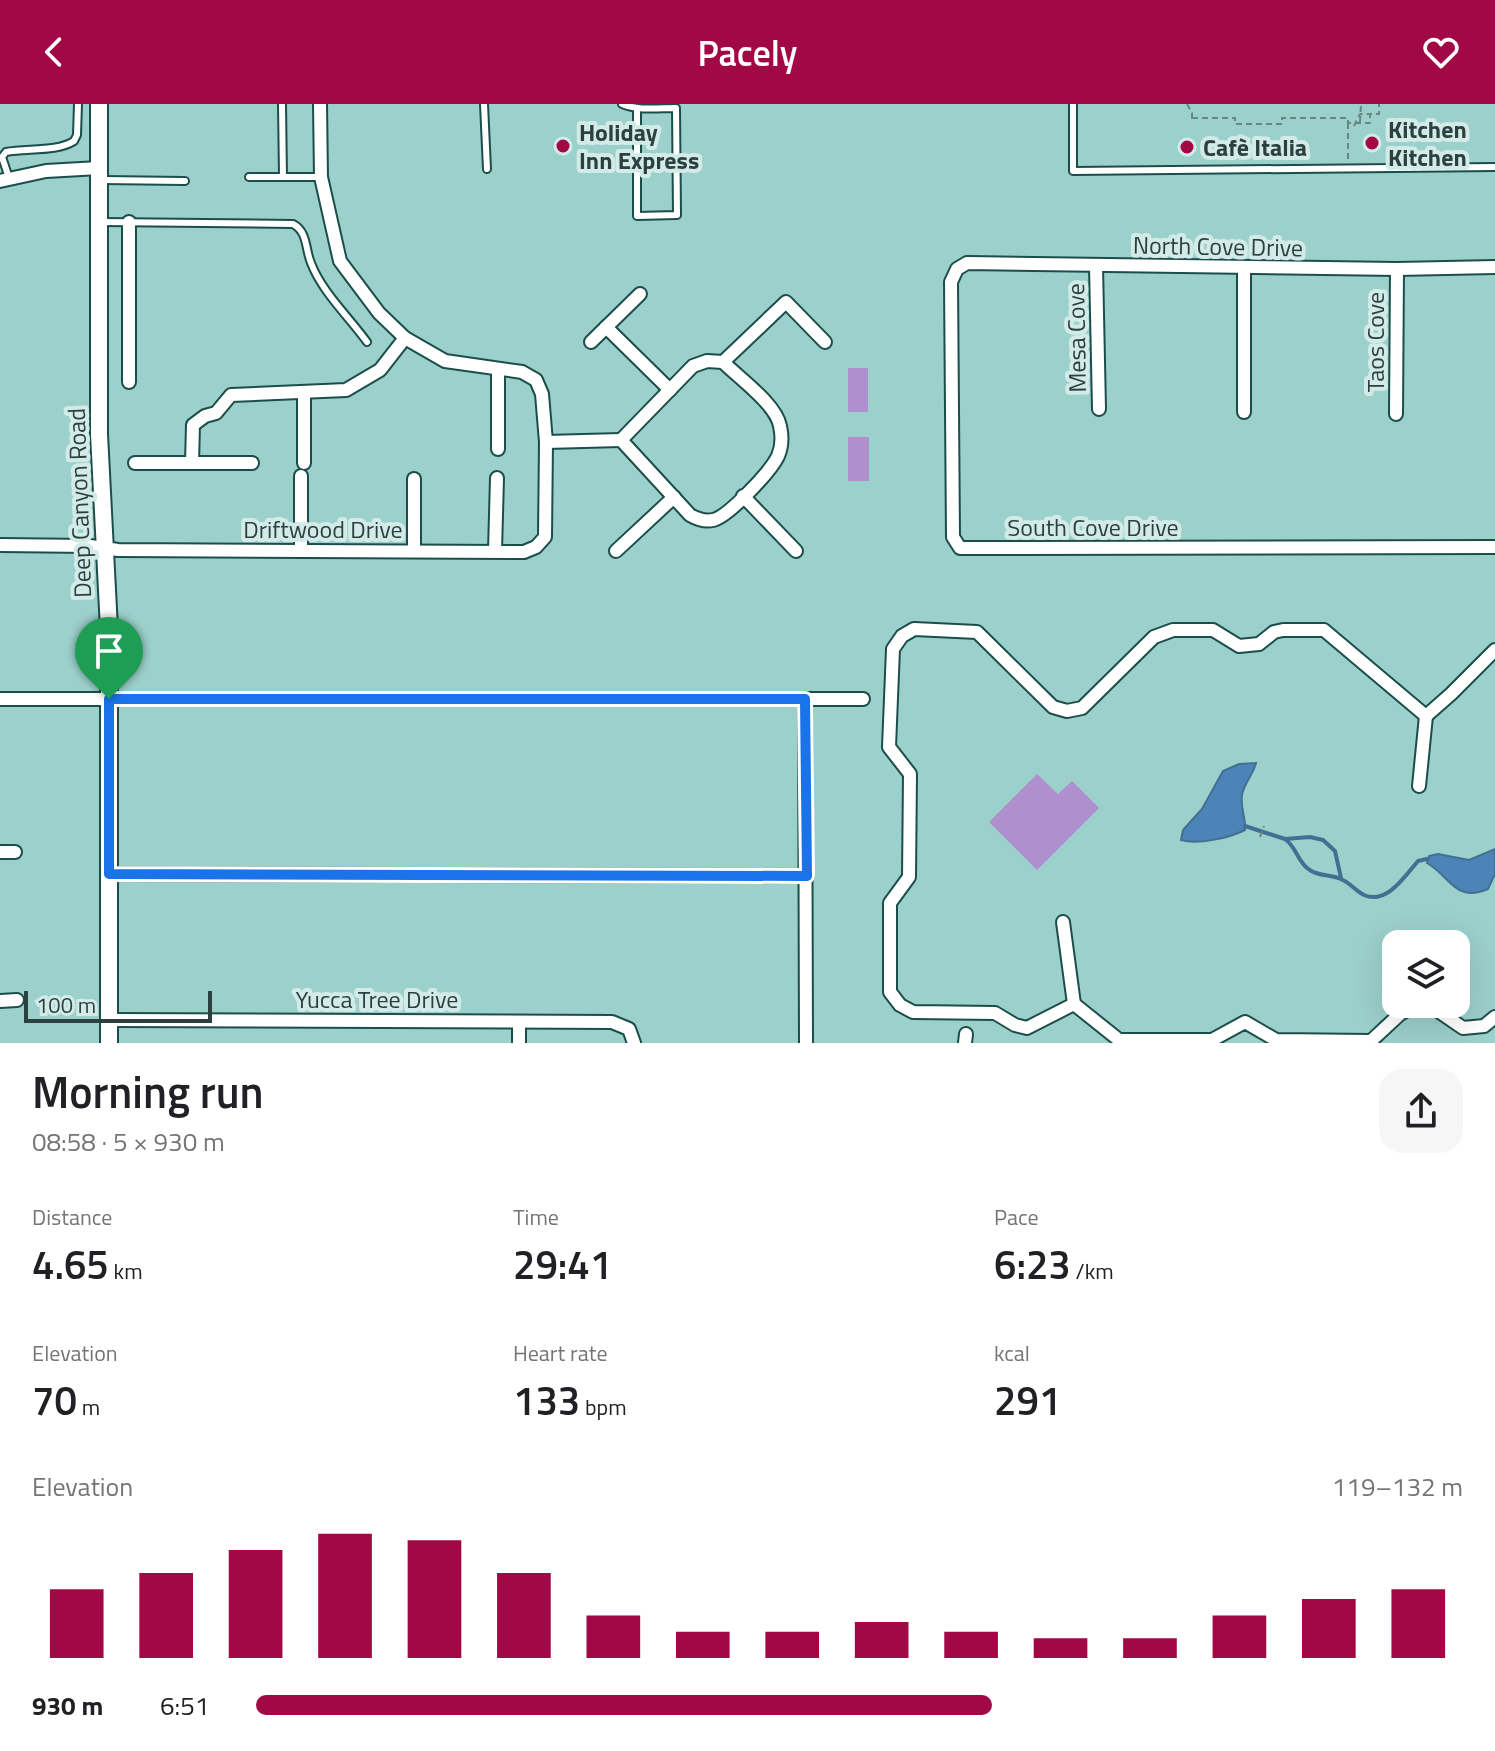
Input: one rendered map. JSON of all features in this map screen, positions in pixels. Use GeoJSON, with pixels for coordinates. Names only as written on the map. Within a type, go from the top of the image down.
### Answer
{"type":"FeatureCollection","features":[{"type":"Feature","properties":{"kind":"street","name":"Deep Canyon Road"},"geometry":{"type":"LineString","coordinates":[[99,104],[99,434],[109,699],[109,1043]]}},
{"type":"Feature","properties":{"kind":"street"},"geometry":{"type":"LineString","coordinates":[[320,104],[321,177],[340,261],[379,313],[405,338],[445,361],[498,369],[498,449]]}},
{"type":"Feature","properties":{"kind":"street"},"geometry":{"type":"LineString","coordinates":[[4,179],[46,171],[99,174]]}},
{"type":"Feature","properties":{"kind":"street"},"geometry":{"type":"LineString","coordinates":[[129,222],[129,382]]}},
{"type":"Feature","properties":{"kind":"street","name":"North Cove Drive"},"geometry":{"type":"LineString","coordinates":[[951,282],[957,269],[967,263],[1244,268],[1495,267]]}},
{"type":"Feature","properties":{"kind":"street","name":"Mesa Cove"},"geometry":{"type":"LineString","coordinates":[[1096,266],[1099,409]]}},
{"type":"Feature","properties":{"kind":"street"},"geometry":{"type":"LineString","coordinates":[[1244,268],[1244,412]]}},
{"type":"Feature","properties":{"kind":"street","name":"Taos Cove"},"geometry":{"type":"LineString","coordinates":[[1396,414],[1397,269]]}},
{"type":"Feature","properties":{"kind":"street","name":"South Cove Drive"},"geometry":{"type":"LineString","coordinates":[[951,282],[953,537],[960,548],[1495,547]]}},
{"type":"Feature","properties":{"kind":"street"},"geometry":{"type":"LineString","coordinates":[[591,342],[640,294]]}},
{"type":"Feature","properties":{"kind":"street"},"geometry":{"type":"LineString","coordinates":[[723,362],[786,302],[825,342]]}},
{"type":"Feature","properties":{"kind":"street"},"geometry":{"type":"LineString","coordinates":[[606,327],[670,390]]}},
{"type":"Feature","properties":{"kind":"street"},"geometry":{"type":"LineString","coordinates":[[192,463],[193,425],[205,416],[216,413],[231,395],[346,390],[380,370],[405,338]]}},
{"type":"Feature","properties":{"kind":"street"},"geometry":{"type":"LineString","coordinates":[[546,442],[621,440],[693,366],[707,361],[723,362],[775,412],[781,440],[777,458],[743,496],[723,517],[705,521],[690,515],[621,440]]}},
{"type":"Feature","properties":{"kind":"street","name":"Driftwood Drive"},"geometry":{"type":"LineString","coordinates":[[0,545],[524,552],[536,547],[545,537],[546,442],[542,394],[536,380],[522,372],[498,369]]}},
{"type":"Feature","properties":{"kind":"street"},"geometry":{"type":"LineString","coordinates":[[301,551],[304,392]]}},
{"type":"Feature","properties":{"kind":"street"},"geometry":{"type":"LineString","coordinates":[[135,463],[252,463]]}},
{"type":"Feature","properties":{"kind":"street"},"geometry":{"type":"LineString","coordinates":[[495,551],[497,478]]}},
{"type":"Feature","properties":{"kind":"street"},"geometry":{"type":"LineString","coordinates":[[414,479],[414,551]]}},
{"type":"Feature","properties":{"kind":"street"},"geometry":{"type":"LineString","coordinates":[[743,496],[796,551]]}},
{"type":"Feature","properties":{"kind":"street"},"geometry":{"type":"LineString","coordinates":[[616,551],[674,497]]}},
{"type":"Feature","properties":{"kind":"street"},"geometry":{"type":"LineString","coordinates":[[1074,1004],[1027,1028],[995,1013],[913,1012],[900,1005],[890,992],[890,903],[909,877],[910,774],[889,747],[891,658],[902,636],[914,629],[977,632],[1053,707],[1067,711],[1082,708],[1154,637],[1162,633],[1213,630],[1239,646],[1259,644],[1274,632],[1283,630],[1324,630],[1426,716]]}},
{"type":"Feature","properties":{"kind":"street"},"geometry":{"type":"LineString","coordinates":[[1419,786],[1426,716],[1495,650]]}},
{"type":"Feature","properties":{"kind":"street"},"geometry":{"type":"LineString","coordinates":[[0,699],[863,699]]}},
{"type":"Feature","properties":{"kind":"street"},"geometry":{"type":"LineString","coordinates":[[805,699],[806,1043]]}},
{"type":"Feature","properties":{"kind":"street"},"geometry":{"type":"LineString","coordinates":[[0,852],[15,852]]}},
{"type":"Feature","properties":{"kind":"street"},"geometry":{"type":"LineString","coordinates":[[109,874],[807,876]]}},
{"type":"Feature","properties":{"kind":"street"},"geometry":{"type":"LineString","coordinates":[[1063,922],[1074,1004],[1119,1040],[1212,1040],[1245,1022],[1276,1040],[1371,1041],[1396,1018]]}},
{"type":"Feature","properties":{"kind":"street"},"geometry":{"type":"LineString","coordinates":[[0,1001],[17,1000]]}},
{"type":"Feature","properties":{"kind":"street"},"geometry":{"type":"LineString","coordinates":[[1448,1018],[1463,1028],[1484,1026],[1495,1017]]}},
{"type":"Feature","properties":{"kind":"street","name":"Yucca Tree Drive"},"geometry":{"type":"LineString","coordinates":[[109,1020],[612,1022],[629,1029],[634,1043]]}},
{"type":"Feature","properties":{"kind":"street"},"geometry":{"type":"LineString","coordinates":[[519,1022],[519,1043]]}},
{"type":"Feature","properties":{"kind":"lane"},"geometry":{"type":"LineString","coordinates":[[4,179],[2,157],[6,152],[56,148],[74,141],[78,104]]}},
{"type":"Feature","properties":{"kind":"lane"},"geometry":{"type":"LineString","coordinates":[[484,104],[487,169]]}},
{"type":"Feature","properties":{"kind":"lane"},"geometry":{"type":"LineString","coordinates":[[622,104],[637,108],[676,108],[677,215],[637,216],[637,108]]}},
{"type":"Feature","properties":{"kind":"lane"},"geometry":{"type":"LineString","coordinates":[[1073,104],[1073,171],[1495,167]]}},
{"type":"Feature","properties":{"kind":"lane"},"geometry":{"type":"LineString","coordinates":[[282,105],[283,177]]}},
{"type":"Feature","properties":{"kind":"lane"},"geometry":{"type":"LineString","coordinates":[[99,174],[185,181]]}},
{"type":"Feature","properties":{"kind":"lane"},"geometry":{"type":"LineString","coordinates":[[249,177],[321,177]]}},
{"type":"Feature","properties":{"kind":"lane"},"geometry":{"type":"LineString","coordinates":[[98,222],[293,224],[303,233],[311,265],[367,342]]}},
{"type":"Feature","properties":{"kind":"path"},"geometry":{"type":"LineString","coordinates":[[1187,104],[1192,120],[1235,118],[1235,125],[1282,124],[1282,118],[1348,118],[1348,162]]}},
{"type":"Feature","properties":{"kind":"path"},"geometry":{"type":"LineString","coordinates":[[1361,104],[1362,124]]}},
{"type":"Feature","properties":{"kind":"path"},"geometry":{"type":"LineString","coordinates":[[1360,114],[1380,114],[1380,105]]}},
{"type":"Feature","properties":{"kind":"path"},"geometry":{"type":"LineString","coordinates":[[1354,125],[1360,114]]}},
{"type":"Feature","properties":{"kind":"path"},"geometry":{"type":"LineString","coordinates":[[1348,123],[1370,125],[1370,114]]}},
{"type":"Feature","properties":{"kind":"path"},"geometry":{"type":"LineString","coordinates":[[1260,837],[1264,826]]}},
{"type":"Feature","properties":{"kind":"shaded area"},"geometry":{"type":"Polygon","coordinates":[[[848,368],[868,368],[868,412],[848,412],[848,368]]]}},
{"type":"Feature","properties":{"kind":"shaded area"},"geometry":{"type":"Polygon","coordinates":[[[848,437],[869,437],[869,481],[848,481],[848,437]]]}},
{"type":"Feature","properties":{"kind":"shaded area"},"geometry":{"type":"Polygon","coordinates":[[[1037,774],[1058,794],[1072,781],[1099,808],[1037,870],[989,822],[1037,774]]]}},
{"type":"Feature","properties":{"kind":"water"},"geometry":{"type":"Polygon","coordinates":[[[1256,763],[1242,795],[1245,830],[1213,840],[1181,840],[1183,830],[1202,809],[1223,771],[1239,764],[1256,763]]]}},
{"type":"Feature","properties":{"kind":"water"},"geometry":{"type":"Polygon","coordinates":[[[1495,849],[1495,874],[1488,889],[1477,892],[1461,891],[1427,863],[1429,856],[1438,854],[1469,860],[1495,849]]]}},
{"type":"Feature","properties":{"kind":"waterway"},"geometry":{"type":"LineString","coordinates":[[1245,826],[1285,839],[1310,837],[1323,840],[1335,851],[1341,878]]}},
{"type":"Feature","properties":{"kind":"waterway"},"geometry":{"type":"LineString","coordinates":[[1285,839],[1311,871],[1339,878],[1372,897],[1388,893],[1418,861],[1427,859]]}},
{"type":"Feature","properties":{"kind":"place","name":"Kitchen Kitchen"},"geometry":{"type":"Point","coordinates":[1372,143]}},
{"type":"Feature","properties":{"kind":"place","name":"Holiday Inn Express"},"geometry":{"type":"Point","coordinates":[563,146]}},
{"type":"Feature","properties":{"kind":"place","name":"Cafè Italia"},"geometry":{"type":"Point","coordinates":[1187,147]}},
{"type":"Feature","properties":{"kind":"route"},"geometry":{"type":"LineString","coordinates":[[109,699],[805,699],[807,876],[109,874],[109,699]]}}]}
